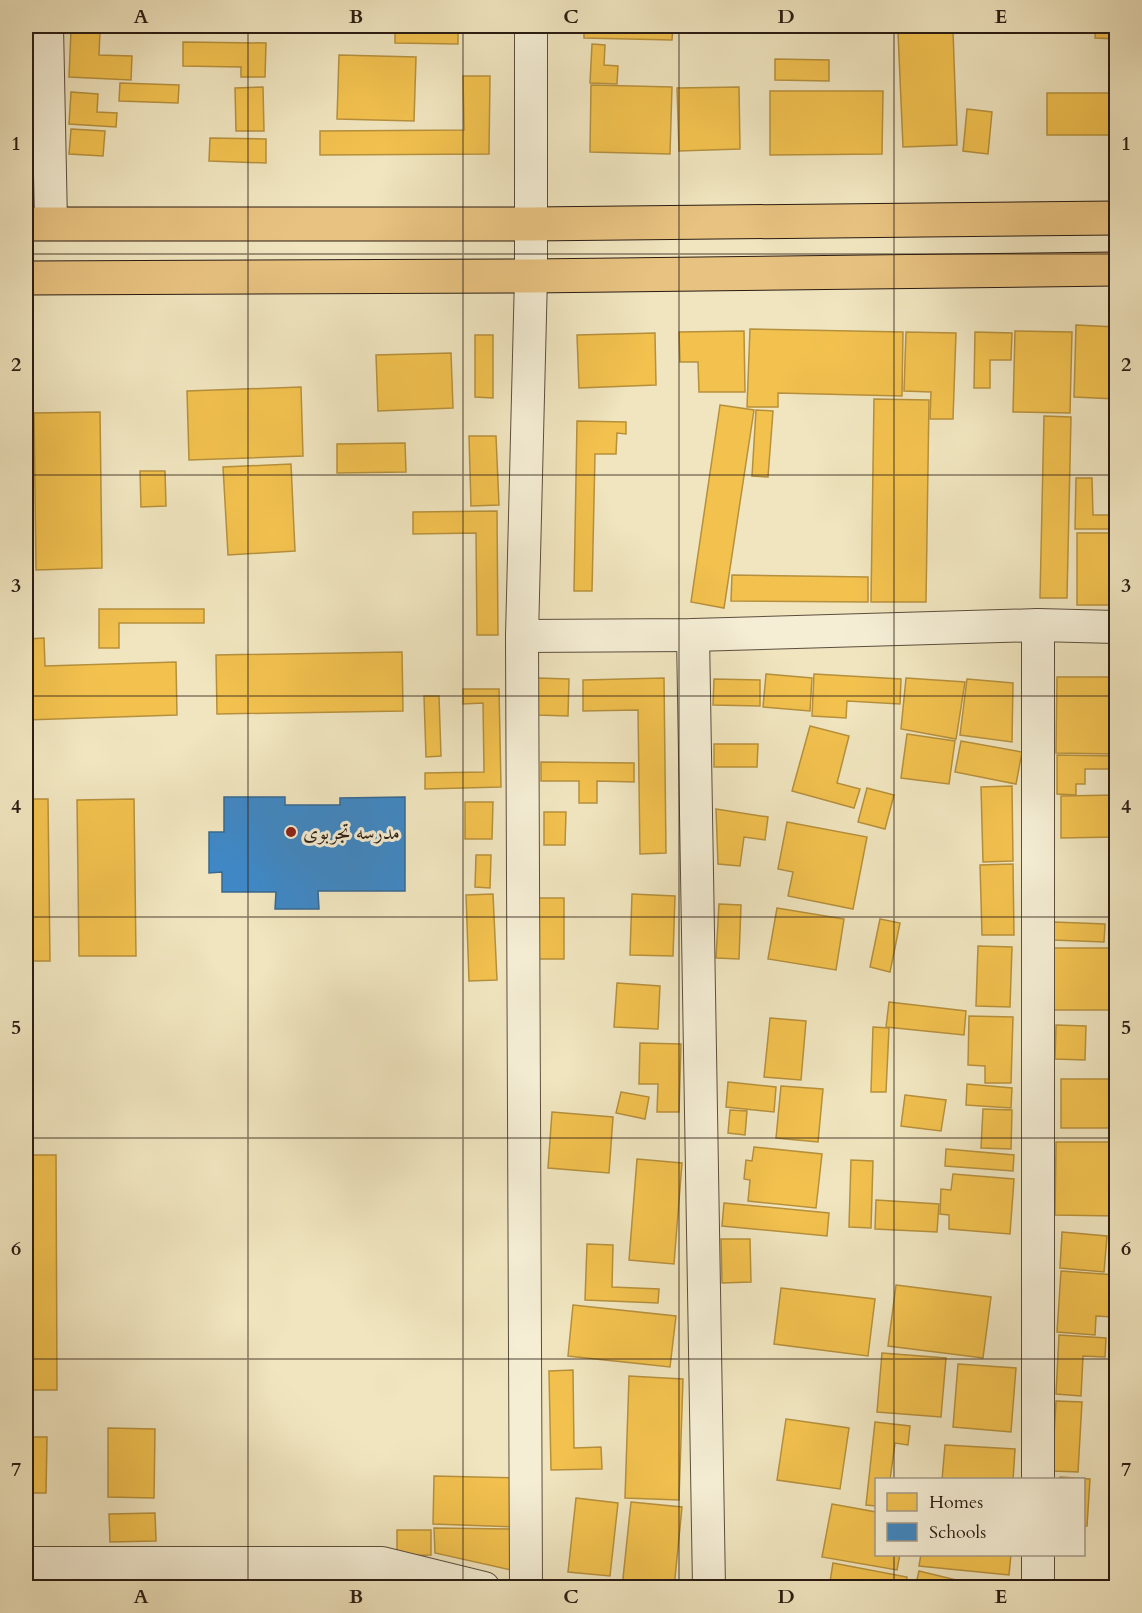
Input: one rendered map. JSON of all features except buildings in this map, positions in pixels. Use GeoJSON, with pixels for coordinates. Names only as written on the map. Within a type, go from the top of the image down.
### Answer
{"type":"FeatureCollection","features":[{"type":"Feature","properties":{"kind":"main road"},"geometry":{"type":"LineString","coordinates":[[38,224],[531,224],[1116,218]]}},
{"type":"Feature","properties":{"kind":"main road"},"geometry":{"type":"LineString","coordinates":[[26,278],[531,276],[1116,268]]}},
{"type":"Feature","properties":{"kind":"street"},"geometry":{"type":"LineString","coordinates":[[38,224],[47,26]]}},
{"type":"Feature","properties":{"kind":"street"},"geometry":{"type":"LineString","coordinates":[[526,1587],[522,636],[531,276],[531,26]]}},
{"type":"Feature","properties":{"kind":"street"},"geometry":{"type":"LineString","coordinates":[[522,636],[693,635],[1038,625],[1116,627]]}},
{"type":"Feature","properties":{"kind":"street"},"geometry":{"type":"LineString","coordinates":[[1038,625],[1038,1478]]}},
{"type":"Feature","properties":{"kind":"street"},"geometry":{"type":"LineString","coordinates":[[693,635],[709,1587]]}},
{"type":"Feature","properties":{"kind":"street"},"geometry":{"type":"LineString","coordinates":[[1038,1556],[1038,1587]]}},
{"type":"Feature","properties":{"kind":"street"},"geometry":{"type":"LineString","coordinates":[[38,1571],[382,1575],[484,1587]]}},
{"type":"Feature","properties":{"kind":"place","name":"مدرسه تجربوى"},"geometry":{"type":"Point","coordinates":[291,832]}}]}
